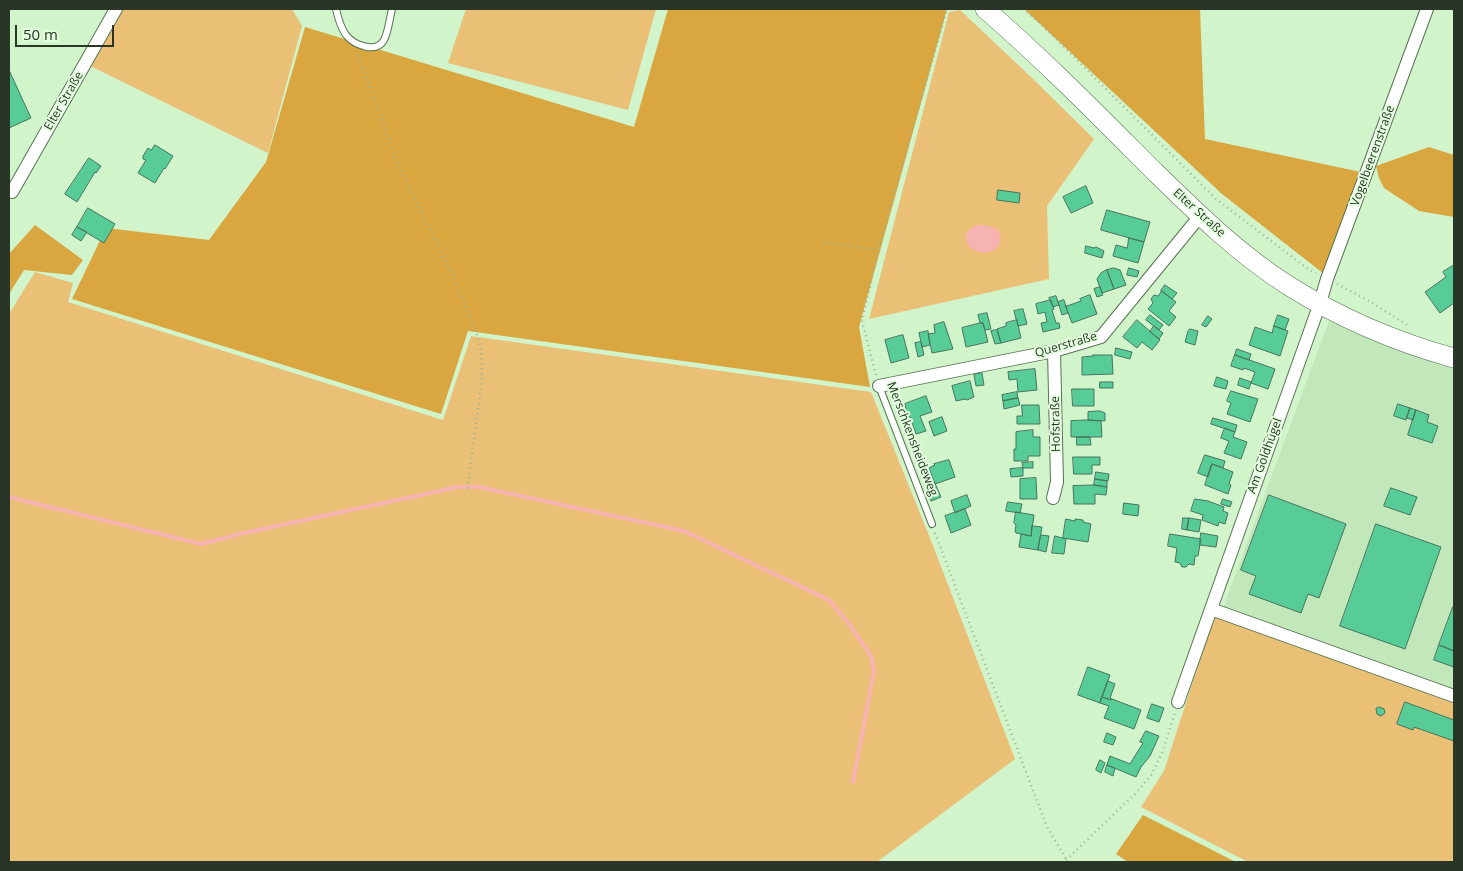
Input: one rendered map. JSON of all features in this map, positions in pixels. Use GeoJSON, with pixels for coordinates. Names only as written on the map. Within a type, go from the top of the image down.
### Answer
{"type":"FeatureCollection","features":[{"type":"Feature","properties":{"kind":"main road","name":"Elter Straße"},"geometry":{"type":"LineString","coordinates":[[985,9],[1020,39],[1200,216],[1251,259],[1288,286],[1346,318],[1431,352],[1454,358]]}},
{"type":"Feature","properties":{"kind":"street","name":"Elter Straße"},"geometry":{"type":"LineString","coordinates":[[10,194],[116,9]]}},
{"type":"Feature","properties":{"kind":"street","name":"Vogelbeerenstraße"},"geometry":{"type":"LineString","coordinates":[[1320,303],[1327,279],[1427,9]]}},
{"type":"Feature","properties":{"kind":"street","name":"Querstraße"},"geometry":{"type":"LineString","coordinates":[[879,386],[1054,351],[1101,337],[1200,216]]}},
{"type":"Feature","properties":{"kind":"street","name":"Am Goldhügel"},"geometry":{"type":"LineString","coordinates":[[1178,702],[1320,303]]}},
{"type":"Feature","properties":{"kind":"street","name":"Hofstraße"},"geometry":{"type":"LineString","coordinates":[[1053,498],[1057,482],[1054,351]]}},
{"type":"Feature","properties":{"kind":"street"},"geometry":{"type":"LineString","coordinates":[[1211,609],[1454,696]]}},
{"type":"Feature","properties":{"kind":"lane"},"geometry":{"type":"LineString","coordinates":[[336,9],[345,33],[352,41],[369,48],[376,47],[384,40],[392,9]]}},
{"type":"Feature","properties":{"kind":"lane","name":"Merschkensheideweg"},"geometry":{"type":"LineString","coordinates":[[879,386],[932,524]]}},
{"type":"Feature","properties":{"kind":"path","name":"Merschkensheideweg"},"geometry":{"type":"LineString","coordinates":[[879,386],[862,321],[878,250],[947,9]]}},
{"type":"Feature","properties":{"kind":"path"},"geometry":{"type":"LineString","coordinates":[[1023,9],[1039,22],[1216,199],[1308,269],[1371,302],[1413,329]]}},
{"type":"Feature","properties":{"kind":"path"},"geometry":{"type":"LineString","coordinates":[[352,41],[400,168],[461,293],[481,348],[482,380],[467,491]]}},
{"type":"Feature","properties":{"kind":"path"},"geometry":{"type":"LineString","coordinates":[[824,242],[878,250]]}},
{"type":"Feature","properties":{"kind":"path"},"geometry":{"type":"LineString","coordinates":[[932,524],[1047,827],[1067,861],[1135,794],[1152,774],[1162,754],[1178,702]]}},
{"type":"Feature","properties":{"kind":"shaded area"},"geometry":{"type":"Polygon","coordinates":[[[118,9],[292,9],[302,26],[268,153],[86,64],[118,9]]]}},
{"type":"Feature","properties":{"kind":"shaded area"},"geometry":{"type":"Polygon","coordinates":[[[466,9],[656,9],[628,110],[448,63],[466,9]]]}},
{"type":"Feature","properties":{"kind":"shaded area"},"geometry":{"type":"Polygon","coordinates":[[[668,9],[947,9],[859,327],[870,387],[468,331],[441,414],[72,299],[106,228],[209,240],[266,162],[305,27],[634,127],[668,9]]]}},
{"type":"Feature","properties":{"kind":"shaded area"},"geometry":{"type":"Polygon","coordinates":[[[1024,9],[1200,9],[1205,139],[1361,172],[1324,274],[1222,194],[1024,9]]]}},
{"type":"Feature","properties":{"kind":"shaded area"},"geometry":{"type":"Polygon","coordinates":[[[960,10],[1094,139],[1047,206],[1049,279],[869,319],[949,12],[960,10]]]}},
{"type":"Feature","properties":{"kind":"shaded area"},"geometry":{"type":"Polygon","coordinates":[[[1429,147],[1454,155],[1454,217],[1419,211],[1384,188],[1379,178],[1376,166],[1429,147]]]}},
{"type":"Feature","properties":{"kind":"shaded area"},"geometry":{"type":"Polygon","coordinates":[[[35,225],[83,260],[72,275],[24,270],[9,294],[9,254],[35,225]]]}},
{"type":"Feature","properties":{"kind":"shaded area"},"geometry":{"type":"Polygon","coordinates":[[[977,225],[993,227],[998,231],[1000,241],[996,248],[988,252],[981,252],[969,246],[966,241],[966,235],[977,225]]]}},
{"type":"Feature","properties":{"kind":"shaded area"},"geometry":{"type":"Polygon","coordinates":[[[35,272],[73,283],[68,302],[443,420],[471,336],[871,392],[932,543],[1015,759],[877,862],[9,862],[9,314],[35,272]]]}},
{"type":"Feature","properties":{"kind":"shaded area"},"geometry":{"type":"Polygon","coordinates":[[[1330,318],[1454,365],[1454,692],[1223,608],[1330,318]]]}},
{"type":"Feature","properties":{"kind":"shaded area"},"geometry":{"type":"Polygon","coordinates":[[[1214,616],[1454,703],[1454,862],[1248,862],[1141,807],[1164,771],[1214,616]]]}},
{"type":"Feature","properties":{"kind":"shaded area"},"geometry":{"type":"Polygon","coordinates":[[[1143,815],[1236,862],[1128,862],[1116,854],[1143,815]]]}},
{"type":"Feature","properties":{"kind":"building"},"geometry":{"type":"Polygon","coordinates":[[[9,70],[31,118],[9,128],[9,70]]]}},
{"type":"Feature","properties":{"kind":"building"},"geometry":{"type":"Polygon","coordinates":[[[155,145],[173,156],[155,183],[138,173],[146,160],[143,159],[143,156],[148,148],[151,150],[155,145]]]}},
{"type":"Feature","properties":{"kind":"building"},"geometry":{"type":"Polygon","coordinates":[[[89,158],[101,166],[95,172],[77,202],[65,194],[89,158]]]}},
{"type":"Feature","properties":{"kind":"building"},"geometry":{"type":"Polygon","coordinates":[[[1086,186],[1093,203],[1071,213],[1063,197],[1086,186]]]}},
{"type":"Feature","properties":{"kind":"building"},"geometry":{"type":"Polygon","coordinates":[[[998,190],[1020,193],[1019,203],[997,200],[998,190]]]}},
{"type":"Feature","properties":{"kind":"building"},"geometry":{"type":"Polygon","coordinates":[[[88,208],[115,224],[104,243],[77,227],[88,208]]]}},
{"type":"Feature","properties":{"kind":"building"},"geometry":{"type":"Polygon","coordinates":[[[1107,210],[1150,222],[1144,242],[1101,230],[1107,210]]]}},
{"type":"Feature","properties":{"kind":"building"},"geometry":{"type":"Polygon","coordinates":[[[77,227],[87,232],[81,241],[72,235],[77,227]]]}},
{"type":"Feature","properties":{"kind":"building"},"geometry":{"type":"Polygon","coordinates":[[[1129,238],[1144,242],[1138,263],[1113,256],[1116,245],[1127,248],[1129,238]]]}},
{"type":"Feature","properties":{"kind":"building"},"geometry":{"type":"Polygon","coordinates":[[[1086,246],[1096,247],[1104,251],[1102,258],[1085,253],[1086,246]]]}},
{"type":"Feature","properties":{"kind":"building"},"geometry":{"type":"Polygon","coordinates":[[[1454,265],[1454,303],[1440,313],[1425,292],[1446,277],[1443,272],[1454,265]]]}},
{"type":"Feature","properties":{"kind":"building"},"geometry":{"type":"Polygon","coordinates":[[[1114,268],[1120,270],[1126,285],[1114,289],[1107,270],[1114,268]]]}},
{"type":"Feature","properties":{"kind":"building"},"geometry":{"type":"Polygon","coordinates":[[[1129,268],[1139,271],[1137,277],[1127,275],[1129,268]]]}},
{"type":"Feature","properties":{"kind":"building"},"geometry":{"type":"Polygon","coordinates":[[[1107,270],[1114,289],[1102,293],[1097,279],[1101,273],[1107,270]]]}},
{"type":"Feature","properties":{"kind":"building"},"geometry":{"type":"Polygon","coordinates":[[[1165,285],[1177,293],[1172,299],[1161,291],[1165,285]]]}},
{"type":"Feature","properties":{"kind":"building"},"geometry":{"type":"Polygon","coordinates":[[[1100,287],[1103,295],[1097,297],[1094,289],[1100,287]]]}},
{"type":"Feature","properties":{"kind":"building"},"geometry":{"type":"Polygon","coordinates":[[[1162,291],[1176,302],[1169,311],[1176,317],[1169,326],[1148,309],[1153,303],[1151,299],[1154,295],[1158,296],[1162,291]]]}},
{"type":"Feature","properties":{"kind":"building"},"geometry":{"type":"Polygon","coordinates":[[[1090,295],[1097,314],[1072,323],[1065,305],[1081,301],[1080,299],[1090,295]]]}},
{"type":"Feature","properties":{"kind":"building"},"geometry":{"type":"Polygon","coordinates":[[[1056,296],[1059,305],[1053,307],[1049,298],[1056,296]]]}},
{"type":"Feature","properties":{"kind":"building"},"geometry":{"type":"Polygon","coordinates":[[[1051,300],[1056,323],[1059,323],[1060,328],[1043,332],[1041,323],[1047,322],[1045,312],[1038,314],[1036,304],[1051,300]]]}},
{"type":"Feature","properties":{"kind":"building"},"geometry":{"type":"Polygon","coordinates":[[[1064,300],[1068,313],[1062,315],[1058,302],[1064,300]]]}},
{"type":"Feature","properties":{"kind":"building"},"geometry":{"type":"Polygon","coordinates":[[[1023,309],[1027,324],[1018,326],[1014,311],[1023,309]]]}},
{"type":"Feature","properties":{"kind":"building"},"geometry":{"type":"Polygon","coordinates":[[[987,313],[991,329],[985,330],[983,323],[980,323],[978,315],[987,313]]]}},
{"type":"Feature","properties":{"kind":"building"},"geometry":{"type":"Polygon","coordinates":[[[1150,315],[1163,325],[1159,330],[1146,320],[1150,315]]]}},
{"type":"Feature","properties":{"kind":"building"},"geometry":{"type":"Polygon","coordinates":[[[1278,315],[1289,319],[1285,330],[1274,326],[1278,315]]]}},
{"type":"Feature","properties":{"kind":"building"},"geometry":{"type":"Polygon","coordinates":[[[1208,316],[1212,319],[1206,327],[1202,325],[1208,316]]]}},
{"type":"Feature","properties":{"kind":"building"},"geometry":{"type":"Polygon","coordinates":[[[1017,320],[1021,338],[1001,343],[997,329],[1006,326],[1006,323],[1017,320]]]}},
{"type":"Feature","properties":{"kind":"building"},"geometry":{"type":"Polygon","coordinates":[[[1137,320],[1160,340],[1152,350],[1142,342],[1137,348],[1123,337],[1137,320]]]}},
{"type":"Feature","properties":{"kind":"building"},"geometry":{"type":"Polygon","coordinates":[[[944,322],[953,349],[932,353],[928,334],[935,333],[934,325],[944,322]]]}},
{"type":"Feature","properties":{"kind":"building"},"geometry":{"type":"Polygon","coordinates":[[[983,323],[988,342],[966,347],[962,328],[983,323]]]}},
{"type":"Feature","properties":{"kind":"building"},"geometry":{"type":"Polygon","coordinates":[[[1154,326],[1163,333],[1159,339],[1150,332],[1154,326]]]}},
{"type":"Feature","properties":{"kind":"building"},"geometry":{"type":"Polygon","coordinates":[[[1274,326],[1288,331],[1280,356],[1249,345],[1255,327],[1272,333],[1274,326]]]}},
{"type":"Feature","properties":{"kind":"building"},"geometry":{"type":"Polygon","coordinates":[[[1190,329],[1198,331],[1195,345],[1185,342],[1190,329]]]}},
{"type":"Feature","properties":{"kind":"building"},"geometry":{"type":"Polygon","coordinates":[[[997,330],[1001,343],[995,344],[991,331],[997,330]]]}},
{"type":"Feature","properties":{"kind":"building"},"geometry":{"type":"Polygon","coordinates":[[[928,331],[930,345],[922,347],[919,333],[928,331]]]}},
{"type":"Feature","properties":{"kind":"building"},"geometry":{"type":"Polygon","coordinates":[[[903,335],[909,358],[891,363],[885,340],[903,335]]]}},
{"type":"Feature","properties":{"kind":"building"},"geometry":{"type":"Polygon","coordinates":[[[921,342],[924,355],[918,357],[915,343],[921,342]]]}},
{"type":"Feature","properties":{"kind":"building"},"geometry":{"type":"Polygon","coordinates":[[[1116,348],[1132,352],[1130,359],[1115,355],[1116,348]]]}},
{"type":"Feature","properties":{"kind":"building"},"geometry":{"type":"Polygon","coordinates":[[[1237,349],[1251,354],[1249,360],[1235,355],[1237,349]]]}},
{"type":"Feature","properties":{"kind":"building"},"geometry":{"type":"Polygon","coordinates":[[[1112,355],[1113,374],[1082,375],[1082,357],[1112,355]]]}},
{"type":"Feature","properties":{"kind":"building"},"geometry":{"type":"Polygon","coordinates":[[[1235,355],[1275,369],[1268,389],[1251,383],[1255,372],[1231,366],[1235,355]]]}},
{"type":"Feature","properties":{"kind":"building"},"geometry":{"type":"Polygon","coordinates":[[[1035,369],[1037,390],[1018,392],[1017,379],[1009,380],[1008,372],[1035,369]]]}},
{"type":"Feature","properties":{"kind":"building"},"geometry":{"type":"Polygon","coordinates":[[[982,373],[984,385],[976,386],[974,375],[982,373]]]}},
{"type":"Feature","properties":{"kind":"building"},"geometry":{"type":"Polygon","coordinates":[[[1217,377],[1228,381],[1226,389],[1214,386],[1217,377]]]}},
{"type":"Feature","properties":{"kind":"building"},"geometry":{"type":"Polygon","coordinates":[[[1240,378],[1251,382],[1249,389],[1238,385],[1240,378]]]}},
{"type":"Feature","properties":{"kind":"building"},"geometry":{"type":"Polygon","coordinates":[[[970,381],[974,397],[956,401],[952,386],[970,381]]]}},
{"type":"Feature","properties":{"kind":"building"},"geometry":{"type":"Polygon","coordinates":[[[1100,382],[1113,382],[1113,388],[1100,388],[1100,382]]]}},
{"type":"Feature","properties":{"kind":"building"},"geometry":{"type":"Polygon","coordinates":[[[1072,389],[1094,389],[1094,406],[1073,406],[1072,389]]]}},
{"type":"Feature","properties":{"kind":"building"},"geometry":{"type":"Polygon","coordinates":[[[1231,391],[1258,399],[1250,422],[1227,414],[1231,403],[1227,401],[1231,391]]]}},
{"type":"Feature","properties":{"kind":"building"},"geometry":{"type":"Polygon","coordinates":[[[1017,392],[1018,398],[1003,401],[1002,395],[1017,392]]]}},
{"type":"Feature","properties":{"kind":"building"},"geometry":{"type":"Polygon","coordinates":[[[926,396],[932,412],[920,416],[926,431],[916,434],[910,417],[907,418],[904,410],[906,409],[905,404],[926,396]]]}},
{"type":"Feature","properties":{"kind":"building"},"geometry":{"type":"Polygon","coordinates":[[[1018,398],[1020,405],[1004,409],[1003,401],[1018,398]]]}},
{"type":"Feature","properties":{"kind":"building"},"geometry":{"type":"Polygon","coordinates":[[[1398,404],[1410,408],[1406,420],[1394,416],[1398,404]]]}},
{"type":"Feature","properties":{"kind":"building"},"geometry":{"type":"Polygon","coordinates":[[[1022,405],[1039,405],[1040,424],[1017,424],[1017,416],[1022,416],[1022,405]]]}},
{"type":"Feature","properties":{"kind":"building"},"geometry":{"type":"Polygon","coordinates":[[[1410,408],[1416,410],[1413,420],[1407,418],[1410,408]]]}},
{"type":"Feature","properties":{"kind":"building"},"geometry":{"type":"Polygon","coordinates":[[[1416,410],[1429,415],[1427,422],[1438,426],[1432,443],[1408,435],[1416,410]]]}},
{"type":"Feature","properties":{"kind":"building"},"geometry":{"type":"Polygon","coordinates":[[[1100,411],[1105,413],[1105,421],[1088,420],[1088,412],[1100,411]]]}},
{"type":"Feature","properties":{"kind":"building"},"geometry":{"type":"Polygon","coordinates":[[[942,417],[947,431],[934,436],[929,422],[942,417]]]}},
{"type":"Feature","properties":{"kind":"building"},"geometry":{"type":"Polygon","coordinates":[[[1213,418],[1237,425],[1235,432],[1211,424],[1213,418]]]}},
{"type":"Feature","properties":{"kind":"building"},"geometry":{"type":"Polygon","coordinates":[[[1071,421],[1101,421],[1102,437],[1071,437],[1071,421]]]}},
{"type":"Feature","properties":{"kind":"building"},"geometry":{"type":"Polygon","coordinates":[[[1225,428],[1235,432],[1233,437],[1247,442],[1241,459],[1224,453],[1229,441],[1221,438],[1225,428]]]}},
{"type":"Feature","properties":{"kind":"building"},"geometry":{"type":"Polygon","coordinates":[[[1033,430],[1033,437],[1040,437],[1040,456],[1028,456],[1028,461],[1014,461],[1016,432],[1033,430]]]}},
{"type":"Feature","properties":{"kind":"building"},"geometry":{"type":"Polygon","coordinates":[[[1077,437],[1090,437],[1091,445],[1077,445],[1077,437]]]}},
{"type":"Feature","properties":{"kind":"building"},"geometry":{"type":"Polygon","coordinates":[[[1205,455],[1225,461],[1223,468],[1212,464],[1208,477],[1198,473],[1205,455]]]}},
{"type":"Feature","properties":{"kind":"building"},"geometry":{"type":"Polygon","coordinates":[[[1073,457],[1100,457],[1100,465],[1092,465],[1092,474],[1074,474],[1073,457]]]}},
{"type":"Feature","properties":{"kind":"building"},"geometry":{"type":"Polygon","coordinates":[[[949,460],[955,477],[935,484],[929,468],[934,464],[949,460]]]}},
{"type":"Feature","properties":{"kind":"building"},"geometry":{"type":"Polygon","coordinates":[[[1033,462],[1033,468],[1023,468],[1022,463],[1033,462]]]}},
{"type":"Feature","properties":{"kind":"building"},"geometry":{"type":"Polygon","coordinates":[[[1212,464],[1233,472],[1228,494],[1205,485],[1212,464]]]}},
{"type":"Feature","properties":{"kind":"building"},"geometry":{"type":"Polygon","coordinates":[[[1023,468],[1023,476],[1011,477],[1010,469],[1023,468]]]}},
{"type":"Feature","properties":{"kind":"building"},"geometry":{"type":"Polygon","coordinates":[[[1096,472],[1109,474],[1108,481],[1095,479],[1096,472]]]}},
{"type":"Feature","properties":{"kind":"building"},"geometry":{"type":"Polygon","coordinates":[[[1036,478],[1037,499],[1020,499],[1020,479],[1036,478]]]}},
{"type":"Feature","properties":{"kind":"building"},"geometry":{"type":"Polygon","coordinates":[[[1095,479],[1107,481],[1107,487],[1094,485],[1095,479]]]}},
{"type":"Feature","properties":{"kind":"building"},"geometry":{"type":"Polygon","coordinates":[[[934,481],[941,497],[931,501],[925,484],[934,481]]]}},
{"type":"Feature","properties":{"kind":"building"},"geometry":{"type":"Polygon","coordinates":[[[1094,485],[1107,487],[1106,495],[1095,494],[1095,504],[1074,504],[1073,486],[1094,485]]]}},
{"type":"Feature","properties":{"kind":"building"},"geometry":{"type":"Polygon","coordinates":[[[1391,488],[1417,497],[1410,515],[1384,506],[1391,488]]]}},
{"type":"Feature","properties":{"kind":"building"},"geometry":{"type":"Polygon","coordinates":[[[967,495],[971,506],[955,513],[951,501],[967,495]]]}},
{"type":"Feature","properties":{"kind":"building"},"geometry":{"type":"Polygon","coordinates":[[[1269,495],[1346,524],[1319,598],[1308,594],[1301,613],[1249,594],[1256,576],[1241,570],[1269,495]]]}},
{"type":"Feature","properties":{"kind":"building"},"geometry":{"type":"Polygon","coordinates":[[[1195,499],[1208,501],[1224,507],[1223,511],[1228,513],[1225,524],[1219,522],[1218,526],[1202,520],[1203,515],[1191,511],[1195,499]]]}},
{"type":"Feature","properties":{"kind":"building"},"geometry":{"type":"Polygon","coordinates":[[[1223,499],[1232,502],[1230,507],[1221,504],[1223,499]]]}},
{"type":"Feature","properties":{"kind":"building"},"geometry":{"type":"Polygon","coordinates":[[[1008,502],[1022,504],[1020,513],[1006,511],[1008,502]]]}},
{"type":"Feature","properties":{"kind":"building"},"geometry":{"type":"Polygon","coordinates":[[[1124,503],[1139,505],[1138,516],[1123,514],[1124,503]]]}},
{"type":"Feature","properties":{"kind":"building"},"geometry":{"type":"Polygon","coordinates":[[[965,509],[971,525],[951,533],[945,516],[965,509]]]}},
{"type":"Feature","properties":{"kind":"building"},"geometry":{"type":"Polygon","coordinates":[[[1016,512],[1034,515],[1031,536],[1016,533],[1016,525],[1014,523],[1016,512]]]}},
{"type":"Feature","properties":{"kind":"building"},"geometry":{"type":"Polygon","coordinates":[[[1183,518],[1189,518],[1187,530],[1182,529],[1183,518]]]}},
{"type":"Feature","properties":{"kind":"building"},"geometry":{"type":"Polygon","coordinates":[[[1189,518],[1201,520],[1199,532],[1187,530],[1189,518]]]}},
{"type":"Feature","properties":{"kind":"building"},"geometry":{"type":"Polygon","coordinates":[[[1066,519],[1083,520],[1083,522],[1091,524],[1088,542],[1063,538],[1066,519]]]}},
{"type":"Feature","properties":{"kind":"building"},"geometry":{"type":"Polygon","coordinates":[[[1376,524],[1441,547],[1405,649],[1340,626],[1376,524]]]}},
{"type":"Feature","properties":{"kind":"building"},"geometry":{"type":"Polygon","coordinates":[[[1032,526],[1042,527],[1038,550],[1019,547],[1021,534],[1031,536],[1032,526]]]}},
{"type":"Feature","properties":{"kind":"building"},"geometry":{"type":"Polygon","coordinates":[[[1201,533],[1218,536],[1216,547],[1200,545],[1201,533]]]}},
{"type":"Feature","properties":{"kind":"building"},"geometry":{"type":"Polygon","coordinates":[[[1170,534],[1201,539],[1198,556],[1195,556],[1194,565],[1189,564],[1186,567],[1182,567],[1180,563],[1175,562],[1177,548],[1168,546],[1170,534]]]}},
{"type":"Feature","properties":{"kind":"building"},"geometry":{"type":"Polygon","coordinates":[[[1041,535],[1049,536],[1046,552],[1038,550],[1041,535]]]}},
{"type":"Feature","properties":{"kind":"building"},"geometry":{"type":"Polygon","coordinates":[[[1055,536],[1066,539],[1064,554],[1052,553],[1055,536]]]}},
{"type":"Feature","properties":{"kind":"building"},"geometry":{"type":"Polygon","coordinates":[[[1454,607],[1454,651],[1439,645],[1454,607]]]}},
{"type":"Feature","properties":{"kind":"building"},"geometry":{"type":"Polygon","coordinates":[[[1439,645],[1454,651],[1454,667],[1434,660],[1439,645]]]}},
{"type":"Feature","properties":{"kind":"building"},"geometry":{"type":"Polygon","coordinates":[[[1088,667],[1110,675],[1100,703],[1078,695],[1088,667]]]}},
{"type":"Feature","properties":{"kind":"building"},"geometry":{"type":"Polygon","coordinates":[[[1108,681],[1115,684],[1111,700],[1102,697],[1108,681]]]}},
{"type":"Feature","properties":{"kind":"building"},"geometry":{"type":"Polygon","coordinates":[[[1102,697],[1141,710],[1134,729],[1104,718],[1109,706],[1100,703],[1102,697]]]}},
{"type":"Feature","properties":{"kind":"building"},"geometry":{"type":"Polygon","coordinates":[[[1405,702],[1454,720],[1454,741],[1414,727],[1413,730],[1397,724],[1405,702]]]}},
{"type":"Feature","properties":{"kind":"building"},"geometry":{"type":"Polygon","coordinates":[[[1152,704],[1164,708],[1159,722],[1147,718],[1152,704]]]}},
{"type":"Feature","properties":{"kind":"building"},"geometry":{"type":"Polygon","coordinates":[[[1379,707],[1384,709],[1385,713],[1381,716],[1377,714],[1376,709],[1379,707]]]}},
{"type":"Feature","properties":{"kind":"building"},"geometry":{"type":"Polygon","coordinates":[[[1146,731],[1159,736],[1150,756],[1136,777],[1107,765],[1110,756],[1130,764],[1143,743],[1140,742],[1146,731]]]}},
{"type":"Feature","properties":{"kind":"building"},"geometry":{"type":"Polygon","coordinates":[[[1107,733],[1116,737],[1113,745],[1104,742],[1107,733]]]}},
{"type":"Feature","properties":{"kind":"building"},"geometry":{"type":"Polygon","coordinates":[[[1100,760],[1105,763],[1101,773],[1096,770],[1100,760]]]}},
{"type":"Feature","properties":{"kind":"building"},"geometry":{"type":"Polygon","coordinates":[[[1107,765],[1115,768],[1113,776],[1105,772],[1107,765]]]}},
{"type":"Feature","properties":{"kind":"waterway"},"geometry":{"type":"LineString","coordinates":[[9,497],[201,544],[458,487],[479,487],[684,531],[829,600],[849,624],[871,656],[874,671],[853,782]]}}]}
